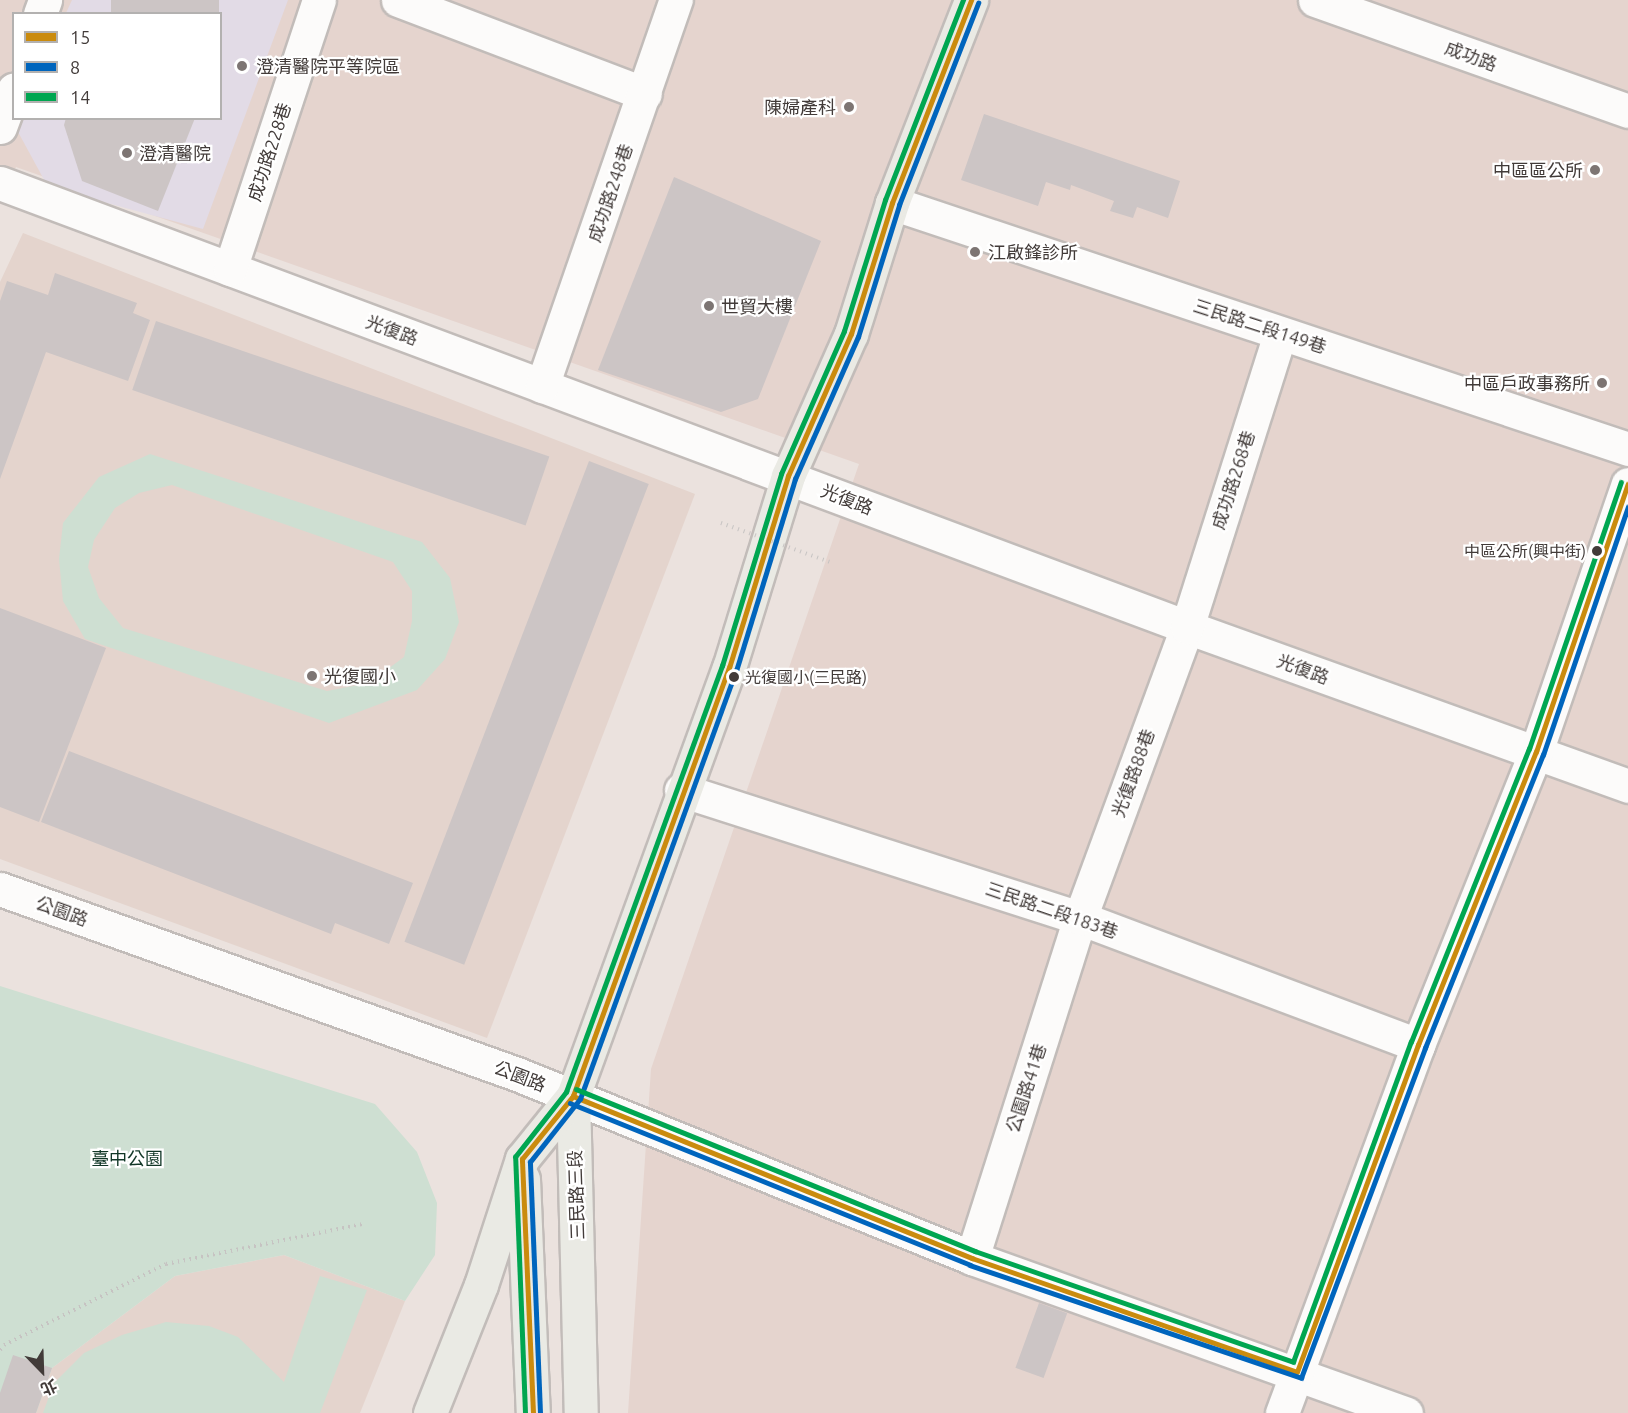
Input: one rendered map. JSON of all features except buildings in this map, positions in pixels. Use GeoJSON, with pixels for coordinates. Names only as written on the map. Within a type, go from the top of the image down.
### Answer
{"type":"FeatureCollection","features":[{"type":"Feature","properties":{"kind":"main road"},"geometry":{"type":"LineString","coordinates":[[573,1096],[681,790],[729,668],[788,476],[851,334],[892,203],[971,0]]}},
{"type":"Feature","properties":{"kind":"main road","name":"三民路三段"},"geometry":{"type":"LineString","coordinates":[[522,1159],[573,1096]]}},
{"type":"Feature","properties":{"kind":"main road","name":"三民路三段"},"geometry":{"type":"LineString","coordinates":[[573,1096],[581,1413]]}},
{"type":"Feature","properties":{"kind":"main road"},"geometry":{"type":"LineString","coordinates":[[430,1413],[481,1285],[522,1159]]}},
{"type":"Feature","properties":{"kind":"main road"},"geometry":{"type":"LineString","coordinates":[[522,1159],[533,1413]]}},
{"type":"Feature","properties":{"kind":"street","name":"成功路228巷"},"geometry":{"type":"LineString","coordinates":[[230,269],[319,0]]}},
{"type":"Feature","properties":{"kind":"street"},"geometry":{"type":"LineString","coordinates":[[398,0],[645,94]]}},
{"type":"Feature","properties":{"kind":"street","name":"成功路248巷"},"geometry":{"type":"LineString","coordinates":[[542,386],[676,0]]}},
{"type":"Feature","properties":{"kind":"street","name":"成功路"},"geometry":{"type":"LineString","coordinates":[[1315,0],[1628,111]]}},
{"type":"Feature","properties":{"kind":"street"},"geometry":{"type":"LineString","coordinates":[[0,127],[12,94]]}},
{"type":"Feature","properties":{"kind":"street","name":"光復路"},"geometry":{"type":"LineString","coordinates":[[0,183],[788,476],[1186,627],[1628,786]]}},
{"type":"Feature","properties":{"kind":"street","name":"三民路二段149巷"},"geometry":{"type":"LineString","coordinates":[[892,203],[1628,449]]}},
{"type":"Feature","properties":{"kind":"street","name":"成功路268巷"},"geometry":{"type":"LineString","coordinates":[[1186,627],[1280,333]]}},
{"type":"Feature","properties":{"kind":"street"},"geometry":{"type":"LineString","coordinates":[[1282,1413],[1418,1045],[1536,752],[1628,483]]}},
{"type":"Feature","properties":{"kind":"street","name":"光復路88巷"},"geometry":{"type":"LineString","coordinates":[[1080,918],[1186,627]]}},
{"type":"Feature","properties":{"kind":"street","name":"三民路二段183巷"},"geometry":{"type":"LineString","coordinates":[[681,790],[1080,918],[1418,1045]]}},
{"type":"Feature","properties":{"kind":"street","name":"公園路"},"geometry":{"type":"LineString","coordinates":[[0,889],[573,1096],[972,1258],[1297,1372],[1406,1413]]}},
{"type":"Feature","properties":{"kind":"street","name":"公園路41巷"},"geometry":{"type":"LineString","coordinates":[[972,1258],[1080,918]]}},
{"type":"Feature","properties":{"kind":"path"},"geometry":{"type":"LineString","coordinates":[[721,523],[833,563]]}},
{"type":"Feature","properties":{"kind":"path"},"geometry":{"type":"LineString","coordinates":[[0,1350],[4,1345],[166,1264],[362,1224]]}},
{"type":"Feature","properties":{"kind":"shaded area"},"geometry":{"type":"Polygon","coordinates":[[[0,0],[1628,0],[1628,1413],[628,1413],[651,1069],[859,464],[16,167],[0,199],[0,0]]]}},
{"type":"Feature","properties":{"kind":"shaded area","name":"澄清醫院平等院區"},"geometry":{"type":"Polygon","coordinates":[[[72,0],[288,0],[203,229],[48,187],[17,130],[22,120],[222,120],[222,12],[66,12],[72,0]]]}},
{"type":"Feature","properties":{"kind":"shaded area","name":"光復國小"},"geometry":{"type":"Polygon","coordinates":[[[23,233],[695,494],[487,1038],[0,859],[0,282],[23,233]]]}},
{"type":"Feature","properties":{"kind":"shaded area"},"geometry":{"type":"Polygon","coordinates":[[[284,1255],[405,1301],[360,1413],[36,1413],[52,1368],[175,1276],[284,1255]]]}},
{"type":"Feature","properties":{"kind":"green space"},"geometry":{"type":"Polygon","coordinates":[[[150,454],[422,542],[450,578],[459,622],[445,659],[417,690],[329,723],[85,639],[63,601],[59,559],[63,523],[99,477],[150,454]],[[172,485],[139,493],[115,508],[94,540],[88,567],[99,598],[123,628],[327,691],[369,683],[404,657],[412,621],[412,591],[393,562],[172,485]]]}},
{"type":"Feature","properties":{"kind":"green space","name":"臺中公園"},"geometry":{"type":"Polygon","coordinates":[[[0,986],[375,1104],[417,1152],[437,1203],[435,1255],[405,1301],[284,1255],[175,1276],[52,1368],[36,1413],[0,1413],[0,986]]]}},
{"type":"Feature","properties":{"kind":"green space"},"geometry":{"type":"Polygon","coordinates":[[[320,1276],[367,1290],[320,1413],[43,1413],[54,1383],[84,1353],[122,1335],[166,1322],[209,1326],[238,1337],[284,1382],[320,1276]]]}},
{"type":"Feature","properties":{"kind":"transit line","name":"14"},"geometry":{"type":"LineString","coordinates":[[525,1413],[515,1157],[566,1092],[722,666],[781,474],[844,331],[885,200],[963,0]]}},
{"type":"Feature","properties":{"kind":"transit line","name":"15"},"geometry":{"type":"LineString","coordinates":[[533,1413],[522,1159],[573,1096],[729,668],[788,476],[851,334],[892,203],[971,0]]}},
{"type":"Feature","properties":{"kind":"transit line","name":"8"},"geometry":{"type":"LineString","coordinates":[[540,1413],[530,1162],[580,1099],[736,671],[795,479],[858,337],[899,205],[978,3]]}},
{"type":"Feature","properties":{"kind":"transit line","name":"14"},"geometry":{"type":"LineString","coordinates":[[576,1089],[975,1251],[1293,1362],[1411,1042],[1529,749],[1621,482]]}},
{"type":"Feature","properties":{"kind":"transit line","name":"15"},"geometry":{"type":"LineString","coordinates":[[573,1096],[972,1258],[1297,1372],[1418,1045],[1536,752],[1628,484]]}},
{"type":"Feature","properties":{"kind":"transit line","name":"8"},"geometry":{"type":"LineString","coordinates":[[570,1103],[970,1265],[1301,1378],[1425,1048],[1543,755],[1628,507]]}},
{"type":"Feature","properties":{"kind":"place","name":"澄清醫院平等院區"},"geometry":{"type":"Point","coordinates":[242,66]}},
{"type":"Feature","properties":{"kind":"place","name":"陳婦產科"},"geometry":{"type":"Point","coordinates":[849,107]}},
{"type":"Feature","properties":{"kind":"place","name":"澄清醫院"},"geometry":{"type":"Point","coordinates":[127,153]}},
{"type":"Feature","properties":{"kind":"place","name":"中區區公所"},"geometry":{"type":"Point","coordinates":[1595,170]}},
{"type":"Feature","properties":{"kind":"place","name":"江啟鋒診所"},"geometry":{"type":"Point","coordinates":[975,252]}},
{"type":"Feature","properties":{"kind":"place","name":"世貿大樓"},"geometry":{"type":"Point","coordinates":[709,306]}},
{"type":"Feature","properties":{"kind":"place","name":"中區戶政事務所"},"geometry":{"type":"Point","coordinates":[1602,383]}},
{"type":"Feature","properties":{"kind":"place","name":"中區公所(興中街)"},"geometry":{"type":"Point","coordinates":[1597,551]}},
{"type":"Feature","properties":{"kind":"place","name":"光復國小"},"geometry":{"type":"Point","coordinates":[312,676]}},
{"type":"Feature","properties":{"kind":"place","name":"光復國小(三民路)"},"geometry":{"type":"Point","coordinates":[734,677]}}]}
